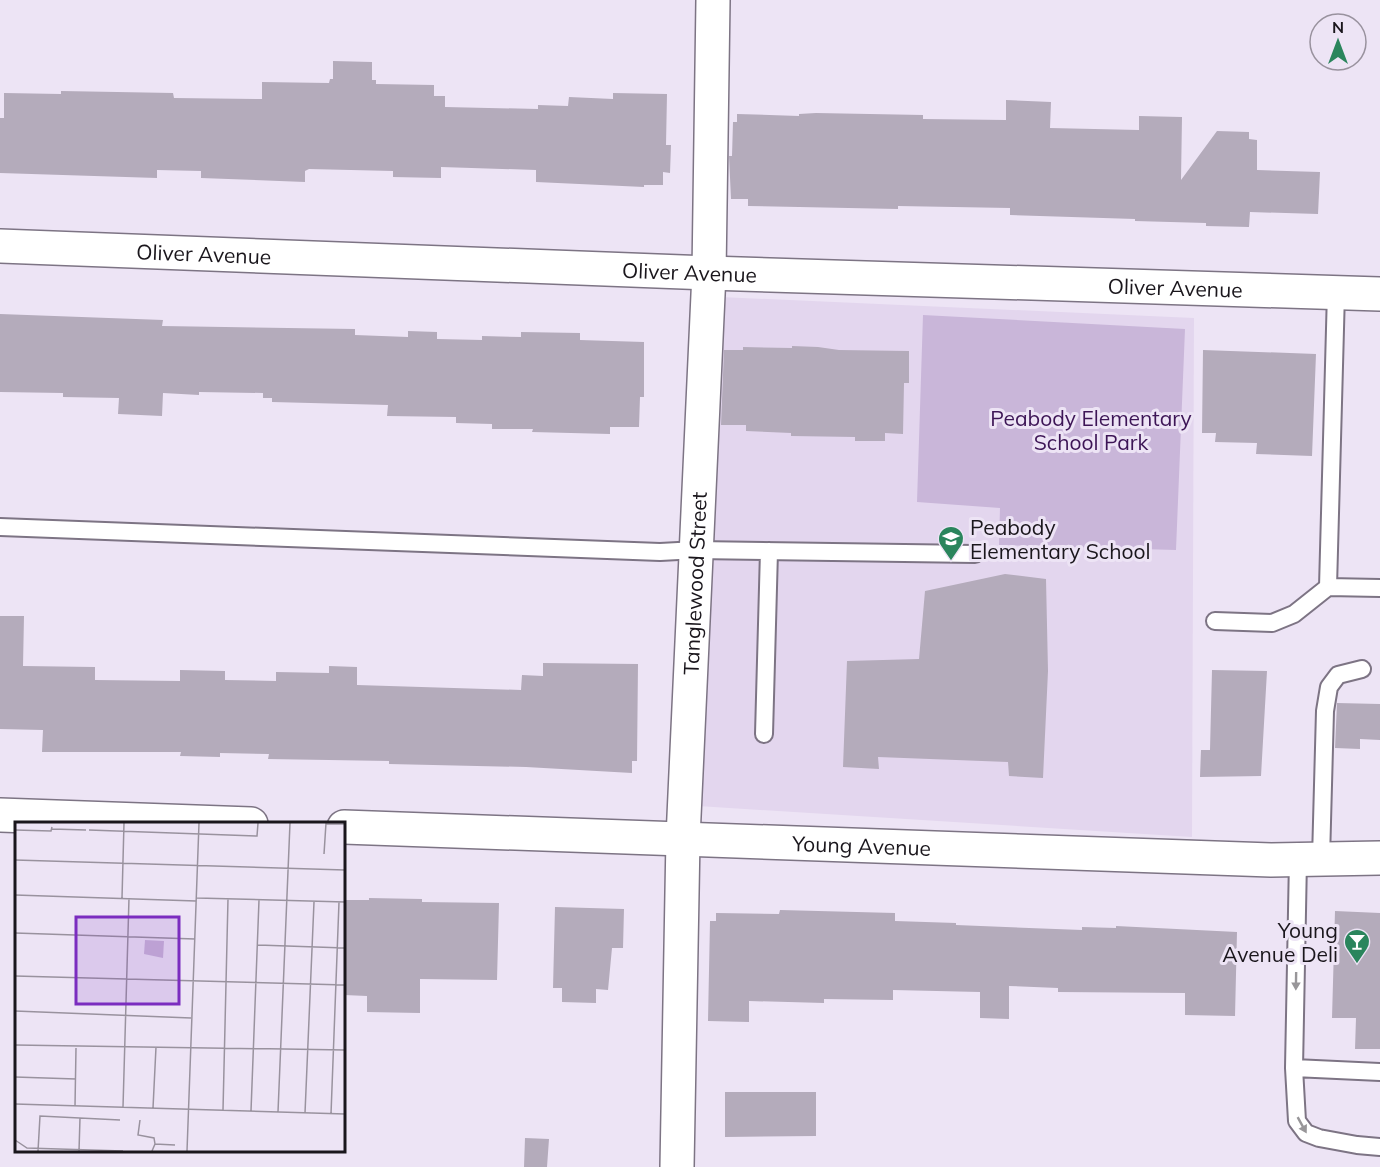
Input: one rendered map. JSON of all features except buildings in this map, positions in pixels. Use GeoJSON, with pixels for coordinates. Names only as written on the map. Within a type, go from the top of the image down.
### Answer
{"type":"FeatureCollection","features":[{"type":"Feature","properties":{"kind":"street","name":"Tanglewood Street"},"geometry":{"type":"LineString","coordinates":[[677,1167],[683,838],[709,273],[713,0]]}},
{"type":"Feature","properties":{"kind":"street","name":"Oliver Avenue"},"geometry":{"type":"LineString","coordinates":[[0,246],[709,273],[1380,294]]}},
{"type":"Feature","properties":{"kind":"street"},"geometry":{"type":"LineString","coordinates":[[0,815],[194,822]]}},
{"type":"Feature","properties":{"kind":"street","name":"Young Avenue"},"geometry":{"type":"LineString","coordinates":[[345,826],[1271,860],[1380,858]]}},
{"type":"Feature","properties":{"kind":"lane"},"geometry":{"type":"LineString","coordinates":[[1328,587],[1336,292]]}},
{"type":"Feature","properties":{"kind":"lane"},"geometry":{"type":"LineString","coordinates":[[0,527],[511,548],[660,552],[697,550],[975,554]]}},
{"type":"Feature","properties":{"kind":"lane"},"geometry":{"type":"LineString","coordinates":[[764,734],[769,551]]}},
{"type":"Feature","properties":{"kind":"lane"},"geometry":{"type":"LineString","coordinates":[[1215,621],[1272,622],[1294,614],[1328,587],[1380,588]]}},
{"type":"Feature","properties":{"kind":"lane"},"geometry":{"type":"LineString","coordinates":[[1362,669],[1338,675],[1329,687],[1324,711],[1309,859],[1294,1068],[1298,1120],[1306,1133],[1319,1138],[1380,1147]]}},
{"type":"Feature","properties":{"kind":"lane"},"geometry":{"type":"LineString","coordinates":[[1294,1068],[1380,1072]]}},
{"type":"Feature","properties":{"kind":"shaded area","name":"Peabody Elementary School"},"geometry":{"type":"Polygon","coordinates":[[[720,297],[1194,318],[1192,837],[698,806],[720,297]]]}},
{"type":"Feature","properties":{"kind":"green space","name":"Peabody Elementary School Park"},"geometry":{"type":"Polygon","coordinates":[[[923,315],[1185,329],[1176,550],[999,545],[1000,508],[917,502],[923,315]]]}},
{"type":"Feature","properties":{"kind":"place","name":"Peabody Elementary School"},"geometry":{"type":"Point","coordinates":[951,562]}},
{"type":"Feature","properties":{"kind":"place","name":"Young Avenue Deli"},"geometry":{"type":"Point","coordinates":[1357,965]}}]}
